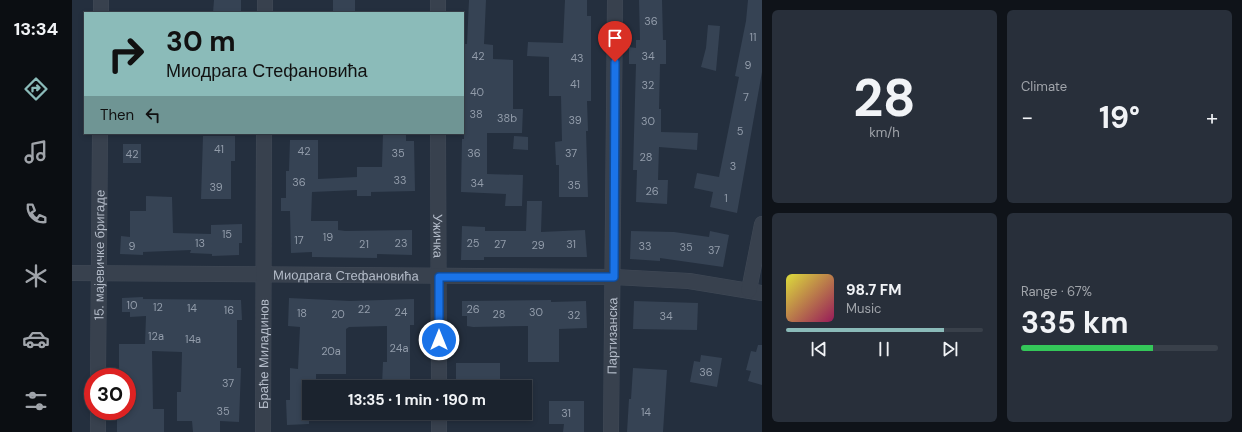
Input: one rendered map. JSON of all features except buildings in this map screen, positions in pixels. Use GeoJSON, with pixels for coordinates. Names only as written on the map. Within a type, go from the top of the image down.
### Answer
{"type":"FeatureCollection","features":[{"type":"Feature","properties":{"kind":"street"},"geometry":{"type":"LineString","coordinates":[[101,0],[101,12]]}},
{"type":"Feature","properties":{"kind":"street"},"geometry":{"type":"LineString","coordinates":[[265,0],[265,12]]}},
{"type":"Feature","properties":{"kind":"street"},"geometry":{"type":"LineString","coordinates":[[438,0],[438,12]]}},
{"type":"Feature","properties":{"kind":"street","name":"Партизанска"},"geometry":{"type":"LineString","coordinates":[[611,432],[614,277],[615,0]]}},
{"type":"Feature","properties":{"kind":"street","name":"15. мајевичке бригаде"},"geometry":{"type":"LineString","coordinates":[[98,368],[100,134]]}},
{"type":"Feature","properties":{"kind":"street","name":"Браће Миладинов"},"geometry":{"type":"LineString","coordinates":[[263,432],[264,134]]}},
{"type":"Feature","properties":{"kind":"street","name":"Ужичка"},"geometry":{"type":"LineString","coordinates":[[438,134],[439,380]]}},
{"type":"Feature","properties":{"kind":"street"},"geometry":{"type":"LineString","coordinates":[[755,292],[762,224]]}},
{"type":"Feature","properties":{"kind":"street","name":"Миодрага Стефановића"},"geometry":{"type":"LineString","coordinates":[[72,273],[263,276],[614,277],[689,281],[755,292]]}},
{"type":"Feature","properties":{"kind":"street"},"geometry":{"type":"LineString","coordinates":[[98,420],[98,432]]}},
{"type":"Feature","properties":{"kind":"street"},"geometry":{"type":"LineString","coordinates":[[439,420],[439,432]]}},
{"type":"Feature","properties":{"kind":"route"},"geometry":{"type":"LineString","coordinates":[[439,340],[439,277],[614,277],[615,62]]}}]}
